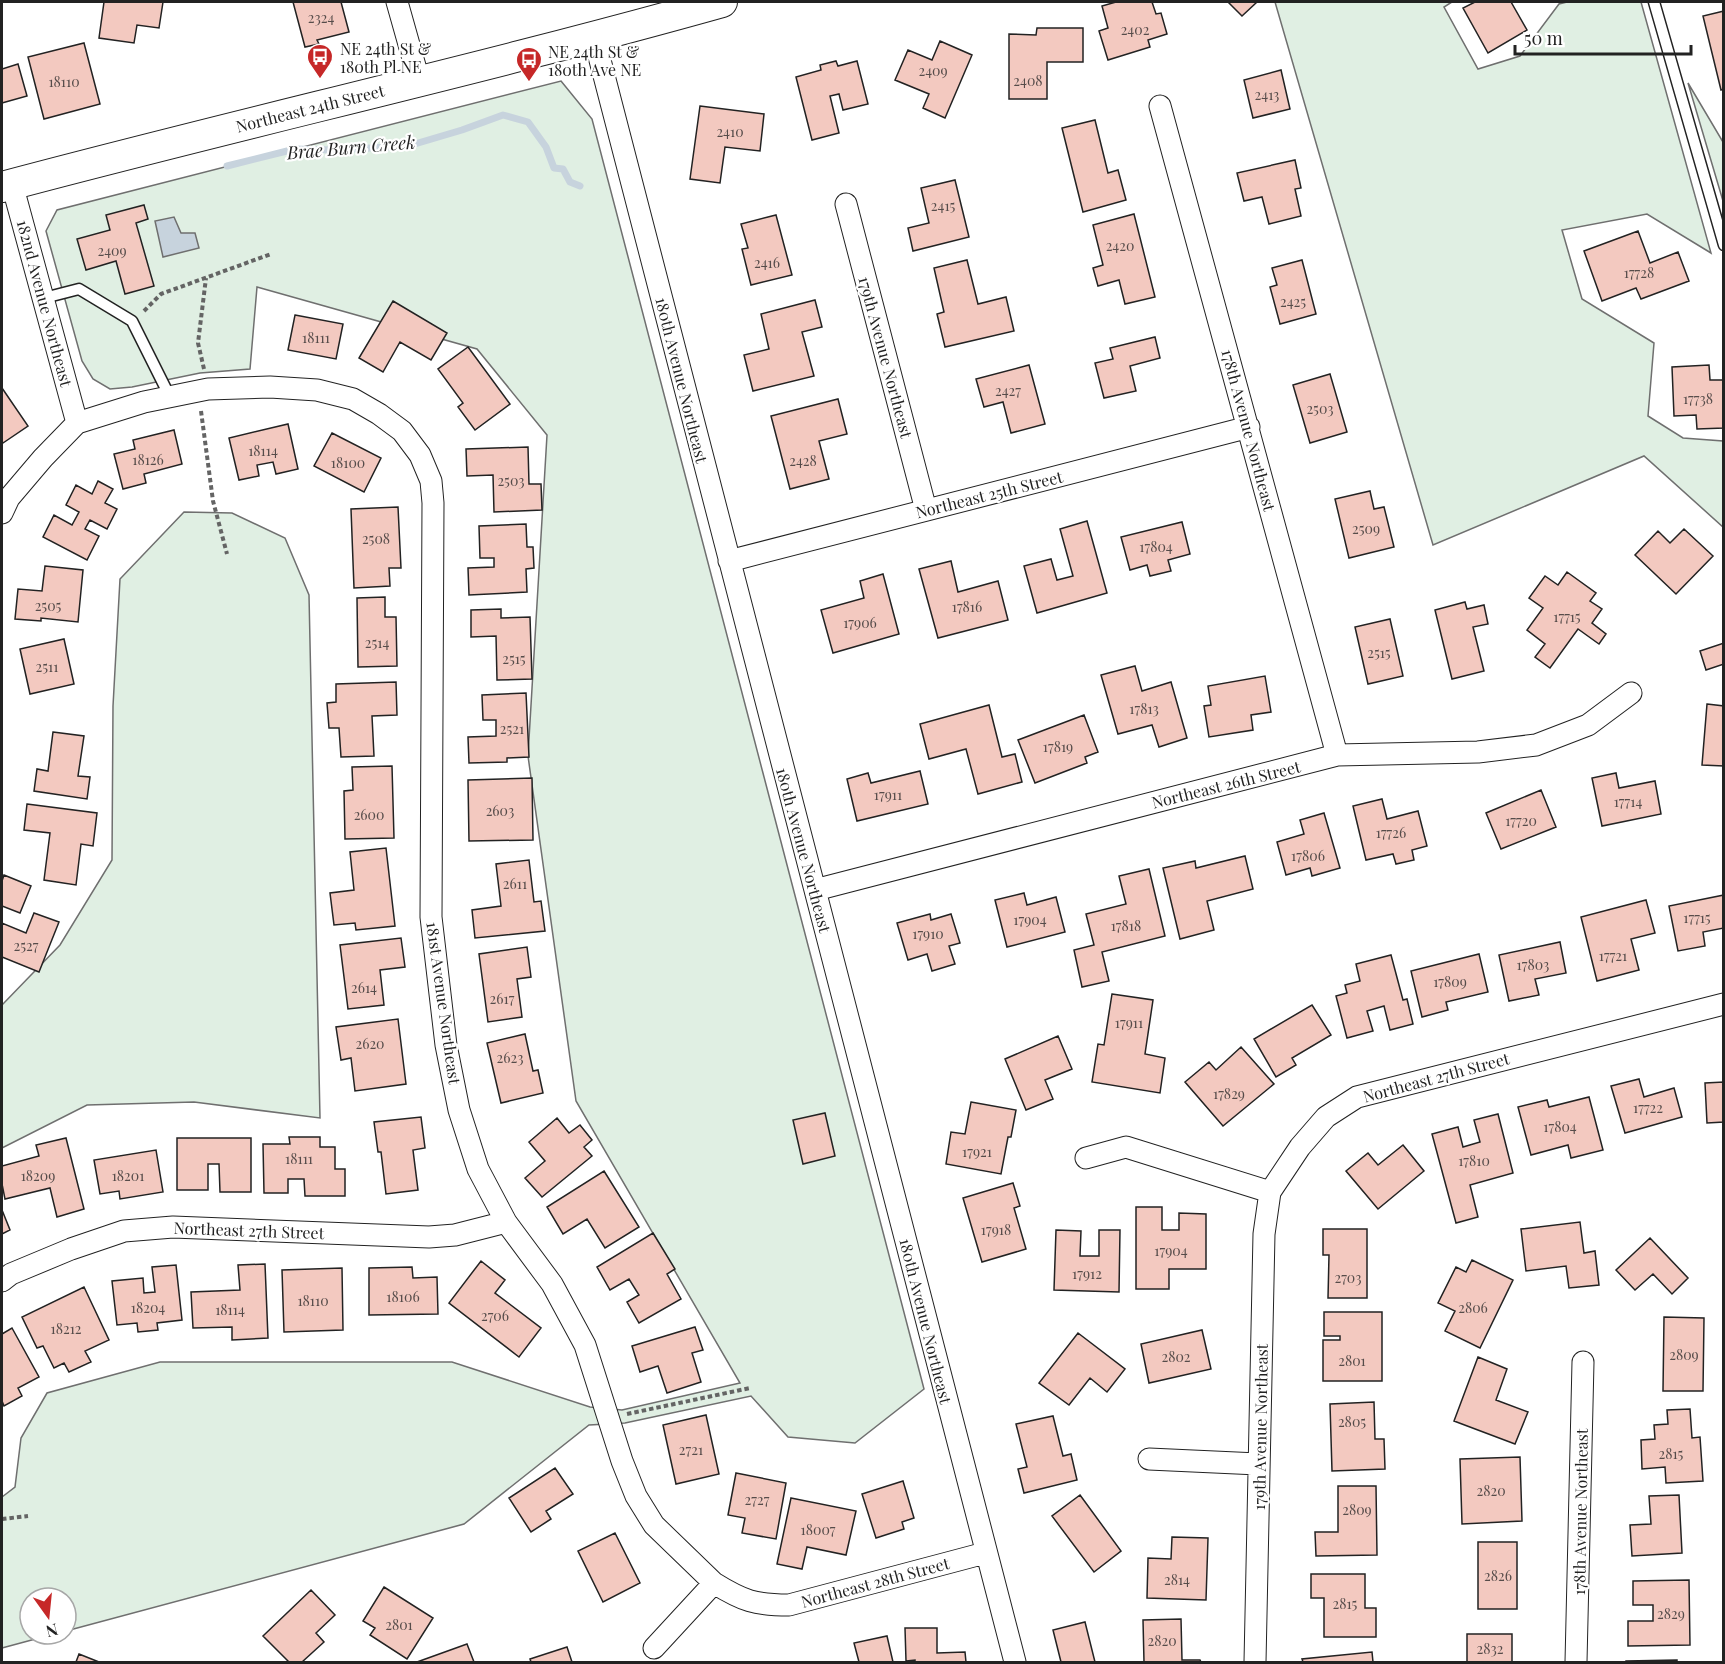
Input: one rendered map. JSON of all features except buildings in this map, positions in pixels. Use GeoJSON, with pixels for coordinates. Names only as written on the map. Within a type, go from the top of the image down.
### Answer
{"type":"FeatureCollection","features":[{"type":"Feature","properties":{"kind":"main road","name":"Northeast 24th Street"},"geometry":{"type":"LineString","coordinates":[[7,185],[594,38],[722,2]]}},
{"type":"Feature","properties":{"kind":"street"},"geometry":{"type":"LineString","coordinates":[[397,2],[419,80]]}},
{"type":"Feature","properties":{"kind":"street","name":"180th Avenue Northeast"},"geometry":{"type":"LineString","coordinates":[[594,38],[1015,1662]]}},
{"type":"Feature","properties":{"kind":"street","name":"178th Avenue Northeast"},"geometry":{"type":"LineString","coordinates":[[1160,106],[1337,755]]}},
{"type":"Feature","properties":{"kind":"street","name":"182nd Avenue Northeast"},"geometry":{"type":"LineString","coordinates":[[7,185],[44,298],[77,423]]}},
{"type":"Feature","properties":{"kind":"street","name":"179th Avenue Northeast"},"geometry":{"type":"LineString","coordinates":[[846,204],[926,510]]}},
{"type":"Feature","properties":{"kind":"street","name":"181st Avenue Northeast"},"geometry":{"type":"LineString","coordinates":[[199,391],[270,387],[317,390],[353,399],[402,431],[420,455],[428,473],[433,503],[432,916],[446,1045],[459,1110],[478,1169],[506,1222],[552,1284],[585,1345],[632,1488],[654,1525],[714,1583]]}},
{"type":"Feature","properties":{"kind":"street"},"geometry":{"type":"LineString","coordinates":[[2,513],[9,498],[77,423],[199,391]]}},
{"type":"Feature","properties":{"kind":"street","name":"Northeast 25th Street"},"geometry":{"type":"LineString","coordinates":[[729,561],[1249,427]]}},
{"type":"Feature","properties":{"kind":"street","name":"Northeast 26th Street"},"geometry":{"type":"LineString","coordinates":[[815,890],[1337,755],[1478,752],[1536,745],[1588,725],[1631,693]]}},
{"type":"Feature","properties":{"kind":"street","name":"Northeast 27th Street"},"geometry":{"type":"LineString","coordinates":[[1270,1192],[1300,1147],[1326,1117],[1357,1097],[1724,1004]]}},
{"type":"Feature","properties":{"kind":"street"},"geometry":{"type":"LineString","coordinates":[[1086,1158],[1126,1147],[1270,1192]]}},
{"type":"Feature","properties":{"kind":"street","name":"179th Avenue Northeast"},"geometry":{"type":"LineString","coordinates":[[1255,1662],[1264,1234],[1270,1192]]}},
{"type":"Feature","properties":{"kind":"street","name":"Northeast 27th Street"},"geometry":{"type":"LineString","coordinates":[[2,1281],[11,1274],[71,1249],[124,1231],[173,1227],[429,1237],[455,1235],[506,1222]]}},
{"type":"Feature","properties":{"kind":"street","name":"178th Avenue Northeast"},"geometry":{"type":"LineString","coordinates":[[1576,1662],[1583,1362]]}},
{"type":"Feature","properties":{"kind":"street"},"geometry":{"type":"LineString","coordinates":[[1149,1459],[1258,1464]]}},
{"type":"Feature","properties":{"kind":"street","name":"Northeast 28th Street"},"geometry":{"type":"LineString","coordinates":[[714,1583],[738,1598],[762,1605],[789,1605],[985,1552]]}},
{"type":"Feature","properties":{"kind":"street"},"geometry":{"type":"LineString","coordinates":[[654,1648],[714,1583]]}},
{"type":"Feature","properties":{"kind":"lane"},"geometry":{"type":"LineString","coordinates":[[1654,2],[1724,245]]}},
{"type":"Feature","properties":{"kind":"lane"},"geometry":{"type":"LineString","coordinates":[[44,298],[79,289],[132,321],[170,397]]}},
{"type":"Feature","properties":{"kind":"path"},"geometry":{"type":"LineString","coordinates":[[132,321],[161,294],[271,254]]}},
{"type":"Feature","properties":{"kind":"path"},"geometry":{"type":"LineString","coordinates":[[206,278],[198,343],[205,373],[199,391],[213,501],[227,554]]}},
{"type":"Feature","properties":{"kind":"path"},"geometry":{"type":"LineString","coordinates":[[609,1418],[750,1388]]}},
{"type":"Feature","properties":{"kind":"path"},"geometry":{"type":"LineString","coordinates":[[2,1519],[28,1516]]}},
{"type":"Feature","properties":{"kind":"green space"},"geometry":{"type":"Polygon","coordinates":[[[1275,2],[1452,2],[1444,7],[1478,69],[1520,56],[1559,4],[1567,2],[1641,2],[1711,253],[1647,214],[1562,230],[1582,299],[1654,343],[1648,416],[1683,438],[1723,441],[1723,527],[1644,456],[1433,545],[1275,2]]]}},
{"type":"Feature","properties":{"kind":"green space"},"geometry":{"type":"Polygon","coordinates":[[[561,81],[592,119],[924,1389],[855,1443],[788,1437],[751,1396],[625,1423],[589,1425],[464,1524],[78,1628],[78,1586],[18,1586],[18,1644],[2,1648],[2,1497],[15,1487],[21,1438],[47,1393],[160,1362],[452,1362],[590,1407],[622,1410],[740,1383],[576,1101],[528,756],[547,435],[477,349],[257,287],[250,369],[200,373],[132,387],[110,389],[93,379],[82,361],[46,231],[57,210],[561,81]]]}},
{"type":"Feature","properties":{"kind":"green space"},"geometry":{"type":"Polygon","coordinates":[[[1688,83],[1723,142],[1723,201],[1688,83]]]}},
{"type":"Feature","properties":{"kind":"green space"},"geometry":{"type":"Polygon","coordinates":[[[184,512],[232,513],[285,538],[309,595],[320,1118],[194,1102],[87,1105],[2,1148],[2,1005],[60,945],[112,860],[113,706],[120,579],[184,512]]]}},
{"type":"Feature","properties":{"kind":"shaded area"},"geometry":{"type":"Polygon","coordinates":[[[174,217],[181,233],[195,233],[199,248],[163,257],[155,221],[174,217]]]}},
{"type":"Feature","properties":{"kind":"waterway","name":"Brae Burn Creek"},"geometry":{"type":"LineString","coordinates":[[227,166],[295,149],[332,150],[408,146],[503,115],[528,122],[546,147],[554,168],[563,169],[570,182],[580,186]]}},
{"type":"Feature","properties":{"kind":"place","name":"NE 24th St & 180th Pl NE"},"geometry":{"type":"Point","coordinates":[320,80]}},
{"type":"Feature","properties":{"kind":"place","name":"NE 24th St & 180th Ave NE"},"geometry":{"type":"Point","coordinates":[529,83]}}]}
